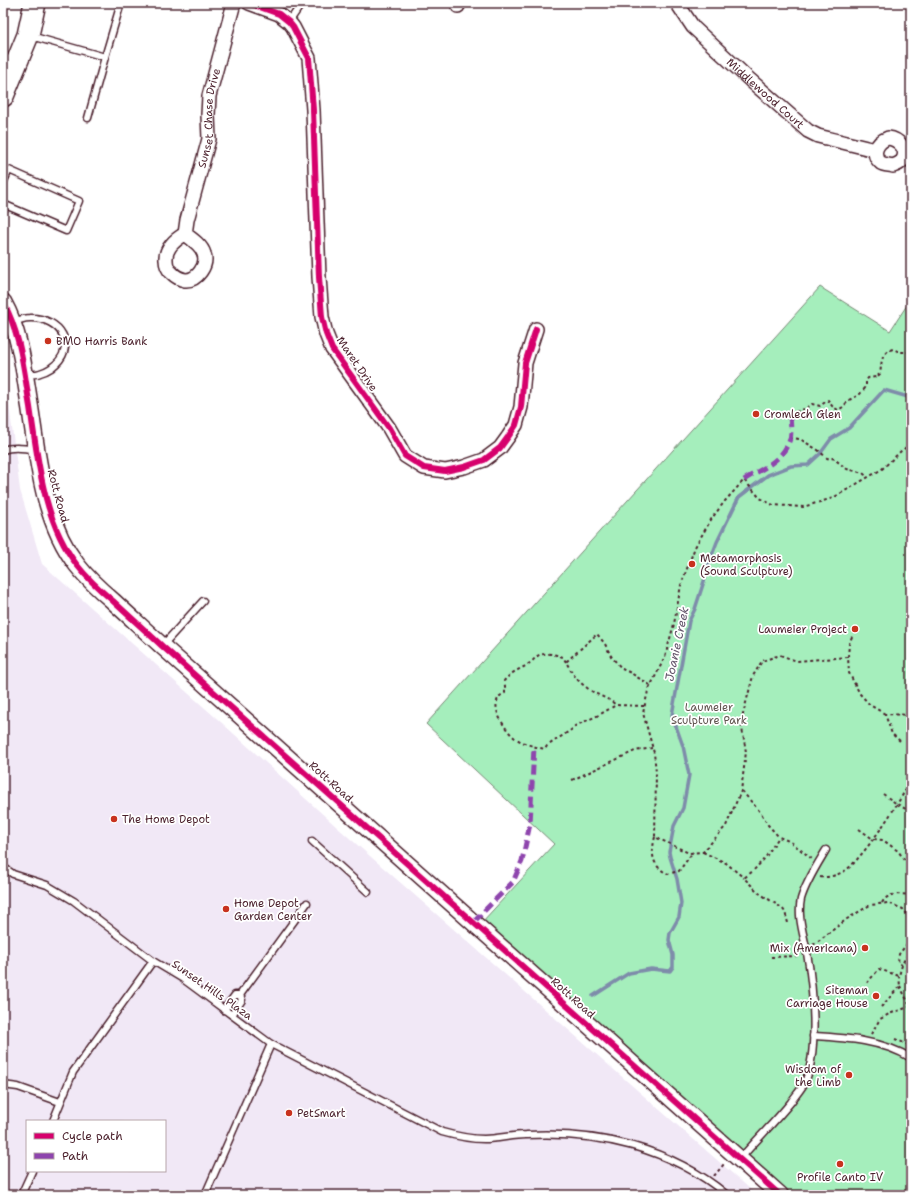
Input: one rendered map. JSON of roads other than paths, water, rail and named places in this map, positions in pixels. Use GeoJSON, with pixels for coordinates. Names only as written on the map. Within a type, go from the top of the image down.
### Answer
{"type":"FeatureCollection","features":[{"type":"Feature","properties":{"kind":"main road"},"geometry":{"type":"LineString","coordinates":[[5,88],[10,59],[28,35],[35,3]]}},
{"type":"Feature","properties":{"kind":"street","name":"Sunset Chase Drive"},"geometry":{"type":"LineString","coordinates":[[186,234],[187,220],[209,138],[209,96],[234,3]]}},
{"type":"Feature","properties":{"kind":"street","name":"Maret Drive"},"geometry":{"type":"LineString","coordinates":[[248,3],[279,14],[289,22],[309,58],[313,110],[322,317],[326,334],[332,349],[389,428],[405,456],[424,468],[445,471],[464,467],[484,460],[500,448],[516,425],[520,407],[525,363],[536,329]]}},
{"type":"Feature","properties":{"kind":"street","name":"Middlewood Court"},"geometry":{"type":"LineString","coordinates":[[677,3],[693,27],[808,131],[818,136],[875,150]]}},
{"type":"Feature","properties":{"kind":"street"},"geometry":{"type":"LineString","coordinates":[[893,138],[899,142],[906,151],[901,162],[893,166],[881,163],[876,156],[875,150],[878,144],[883,140],[893,138]]}},
{"type":"Feature","properties":{"kind":"street","name":"Rott Road"},"geometry":{"type":"LineString","coordinates":[[3,302],[8,325],[25,374],[42,484],[50,512],[58,532],[76,564],[98,587],[162,646],[732,1161],[780,1195]]}},
{"type":"Feature","properties":{"kind":"lane"},"geometry":{"type":"LineString","coordinates":[[88,118],[121,3]]}},
{"type":"Feature","properties":{"kind":"lane"},"geometry":{"type":"LineString","coordinates":[[289,22],[302,3]]}},
{"type":"Feature","properties":{"kind":"lane"},"geometry":{"type":"LineString","coordinates":[[28,35],[105,57]]}},
{"type":"Feature","properties":{"kind":"lane"},"geometry":{"type":"LineString","coordinates":[[3,183],[9,170],[80,201],[66,232],[3,204]]}},
{"type":"Feature","properties":{"kind":"lane"},"geometry":{"type":"LineString","coordinates":[[8,325],[28,318],[40,318],[48,321],[60,330],[66,344],[62,356],[57,364],[39,374],[25,374]]}},
{"type":"Feature","properties":{"kind":"lane"},"geometry":{"type":"LineString","coordinates":[[3,450],[7,448],[24,448],[37,451]]}},
{"type":"Feature","properties":{"kind":"lane"},"geometry":{"type":"LineString","coordinates":[[162,646],[203,601]]}},
{"type":"Feature","properties":{"kind":"lane"},"geometry":{"type":"LineString","coordinates":[[312,841],[368,892]]}},
{"type":"Feature","properties":{"kind":"lane"},"geometry":{"type":"LineString","coordinates":[[732,1161],[782,1113],[804,1083],[810,1065],[813,1036],[812,994],[800,911],[802,899],[813,873],[826,850]]}},
{"type":"Feature","properties":{"kind":"lane","name":"Sunset Hills Plaza"},"geometry":{"type":"LineString","coordinates":[[3,868],[13,874],[47,885],[74,901],[153,961],[183,979],[271,1044],[442,1132],[477,1139],[533,1134],[562,1134],[602,1138],[636,1146],[683,1165],[713,1184],[727,1195]]}},
{"type":"Feature","properties":{"kind":"lane"},"geometry":{"type":"LineString","coordinates":[[224,1010],[235,995],[240,995],[307,903]]}},
{"type":"Feature","properties":{"kind":"lane"},"geometry":{"type":"LineString","coordinates":[[53,1120],[73,1072],[153,961]]}},
{"type":"Feature","properties":{"kind":"lane"},"geometry":{"type":"LineString","coordinates":[[232,1015],[242,1000],[240,995]]}},
{"type":"Feature","properties":{"kind":"lane"},"geometry":{"type":"LineString","coordinates":[[813,1036],[845,1038],[869,1042],[890,1048],[911,1058]]}},
{"type":"Feature","properties":{"kind":"lane"},"geometry":{"type":"LineString","coordinates":[[205,1195],[271,1044]]}},
{"type":"Feature","properties":{"kind":"lane"},"geometry":{"type":"LineString","coordinates":[[3,1085],[18,1087],[60,1102]]}},
{"type":"Feature","properties":{"kind":"lane"},"geometry":{"type":"LineString","coordinates":[[21,1195],[32,1172]]}},
{"type":"Feature","properties":{"kind":"waterway","name":"Joanie Creek"},"geometry":{"type":"LineString","coordinates":[[593,996],[629,973],[651,969],[670,971],[673,967],[673,955],[669,940],[670,933],[679,917],[681,903],[677,879],[669,852],[674,826],[683,808],[689,775],[683,746],[672,715],[689,621],[695,609],[717,542],[739,497],[768,475],[791,466],[808,465],[820,454],[831,439],[849,428],[884,390],[908,397],[911,395]]}},
{"type":"Feature","properties":{"kind":"place","name":"BMO Harris Bank"},"geometry":{"type":"Point","coordinates":[48,341]}},
{"type":"Feature","properties":{"kind":"place","name":"Cromlech Glen"},"geometry":{"type":"Point","coordinates":[756,414]}},
{"type":"Feature","properties":{"kind":"place","name":"Metamorphosis (Sound Sculpture)"},"geometry":{"type":"Point","coordinates":[692,564]}},
{"type":"Feature","properties":{"kind":"place","name":"Laumeier Project"},"geometry":{"type":"Point","coordinates":[855,629]}},
{"type":"Feature","properties":{"kind":"place","name":"The Home Depot"},"geometry":{"type":"Point","coordinates":[114,819]}},
{"type":"Feature","properties":{"kind":"place","name":"Home Depot Garden Center"},"geometry":{"type":"Point","coordinates":[226,909]}},
{"type":"Feature","properties":{"kind":"place","name":"Mix (Americana)"},"geometry":{"type":"Point","coordinates":[865,948]}},
{"type":"Feature","properties":{"kind":"place","name":"Siteman Carriage House"},"geometry":{"type":"Point","coordinates":[876,996]}},
{"type":"Feature","properties":{"kind":"place","name":"Wisdom of the Limb"},"geometry":{"type":"Point","coordinates":[849,1075]}},
{"type":"Feature","properties":{"kind":"place","name":"PetSmart"},"geometry":{"type":"Point","coordinates":[289,1113]}},
{"type":"Feature","properties":{"kind":"place","name":"Profile Canto IV"},"geometry":{"type":"Point","coordinates":[840,1164]}},
{"type":"Feature","properties":{"kind":"park label","name":"Laumeier Sculpture Park"},"geometry":{"type":"Point","coordinates":[709,713]}}]}
